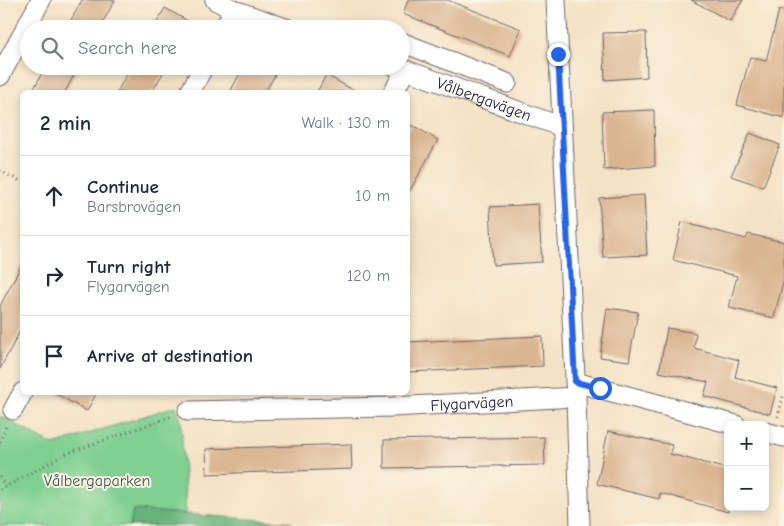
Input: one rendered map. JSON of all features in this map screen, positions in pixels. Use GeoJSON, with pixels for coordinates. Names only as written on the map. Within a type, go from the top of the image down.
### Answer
{"type":"FeatureCollection","features":[{"type":"Feature","properties":{"kind":"street"},"geometry":{"type":"LineString","coordinates":[[30,20],[41,0]]}},
{"type":"Feature","properties":{"kind":"street"},"geometry":{"type":"LineString","coordinates":[[216,0],[234,10],[262,20]]}},
{"type":"Feature","properties":{"kind":"street"},"geometry":{"type":"LineString","coordinates":[[556,0],[576,390],[580,526]]}},
{"type":"Feature","properties":{"kind":"street"},"geometry":{"type":"LineString","coordinates":[[229,20],[234,10]]}},
{"type":"Feature","properties":{"kind":"street"},"geometry":{"type":"LineString","coordinates":[[0,76],[20,39]]}},
{"type":"Feature","properties":{"kind":"street","name":"Vålbergavägen"},"geometry":{"type":"LineString","coordinates":[[410,46],[507,84]]}},
{"type":"Feature","properties":{"kind":"street","name":"Vålbergavägen"},"geometry":{"type":"LineString","coordinates":[[410,72],[562,126]]}},
{"type":"Feature","properties":{"kind":"street"},"geometry":{"type":"LineString","coordinates":[[191,90],[199,75]]}},
{"type":"Feature","properties":{"kind":"street","name":"Vålbergavägen"},"geometry":{"type":"LineString","coordinates":[[394,90],[398,75]]}},
{"type":"Feature","properties":{"kind":"street","name":"Flygarvägen"},"geometry":{"type":"LineString","coordinates":[[188,411],[394,408],[576,390],[724,422]]}},
{"type":"Feature","properties":{"kind":"street"},"geometry":{"type":"LineString","coordinates":[[13,410],[21,395]]}},
{"type":"Feature","properties":{"kind":"path"},"geometry":{"type":"LineString","coordinates":[[0,170],[20,181]]}},
{"type":"Feature","properties":{"kind":"path"},"geometry":{"type":"LineString","coordinates":[[774,435],[784,393]]}},
{"type":"Feature","properties":{"kind":"path"},"geometry":{"type":"LineString","coordinates":[[0,490],[65,454],[188,411]]}},
{"type":"Feature","properties":{"kind":"path"},"geometry":{"type":"LineString","coordinates":[[0,477],[5,487]]}},
{"type":"Feature","properties":{"kind":"green space","name":"Vålbergaparken"},"geometry":{"type":"Polygon","coordinates":[[[176,406],[181,420],[186,514],[133,510],[130,526],[0,526],[0,416],[53,445],[176,406]]]}},
{"type":"Feature","properties":{"kind":"green space"},"geometry":{"type":"Polygon","coordinates":[[[133,510],[290,522],[294,526],[130,526],[133,510]]]}},
{"type":"Feature","properties":{"kind":"building"},"geometry":{"type":"Polygon","coordinates":[[[82,0],[115,0],[104,20],[71,20],[82,0]]]}},
{"type":"Feature","properties":{"kind":"building"},"geometry":{"type":"Polygon","coordinates":[[[408,0],[447,0],[521,29],[510,56],[403,14],[408,0]]]}},
{"type":"Feature","properties":{"kind":"building"},"geometry":{"type":"Polygon","coordinates":[[[691,0],[743,0],[730,21],[691,0]]]}},
{"type":"Feature","properties":{"kind":"building"},"geometry":{"type":"Polygon","coordinates":[[[165,8],[186,20],[158,20],[165,8]]]}},
{"type":"Feature","properties":{"kind":"building"},"geometry":{"type":"Polygon","coordinates":[[[779,10],[784,11],[784,118],[737,105],[750,57],[766,61],[779,10]]]}},
{"type":"Feature","properties":{"kind":"building"},"geometry":{"type":"Polygon","coordinates":[[[646,32],[647,77],[605,80],[603,33],[646,32]]]}},
{"type":"Feature","properties":{"kind":"building"},"geometry":{"type":"Polygon","coordinates":[[[41,75],[74,75],[66,90],[33,90],[41,75]]]}},
{"type":"Feature","properties":{"kind":"building"},"geometry":{"type":"Polygon","coordinates":[[[126,75],[162,75],[153,90],[118,90],[126,75]]]}},
{"type":"Feature","properties":{"kind":"building"},"geometry":{"type":"Polygon","coordinates":[[[239,75],[275,75],[266,90],[231,90],[239,75]]]}},
{"type":"Feature","properties":{"kind":"building"},"geometry":{"type":"Polygon","coordinates":[[[326,75],[353,90],[318,90],[326,75]]]}},
{"type":"Feature","properties":{"kind":"building"},"geometry":{"type":"Polygon","coordinates":[[[654,110],[655,166],[604,170],[602,112],[654,110]]]}},
{"type":"Feature","properties":{"kind":"building"},"geometry":{"type":"Polygon","coordinates":[[[412,125],[438,140],[410,190],[410,129],[412,125]]]}},
{"type":"Feature","properties":{"kind":"building"},"geometry":{"type":"Polygon","coordinates":[[[750,133],[780,145],[763,187],[731,176],[750,133]]]}},
{"type":"Feature","properties":{"kind":"building"},"geometry":{"type":"Polygon","coordinates":[[[644,195],[647,255],[603,257],[599,198],[644,195]]]}},
{"type":"Feature","properties":{"kind":"building"},"geometry":{"type":"Polygon","coordinates":[[[538,204],[542,262],[493,265],[490,207],[538,204]]]}},
{"type":"Feature","properties":{"kind":"building"},"geometry":{"type":"Polygon","coordinates":[[[682,222],[746,239],[748,234],[784,242],[784,278],[774,318],[729,308],[737,276],[673,260],[682,222]]]}},
{"type":"Feature","properties":{"kind":"building"},"geometry":{"type":"Polygon","coordinates":[[[20,268],[20,331],[0,369],[0,306],[20,268]]]}},
{"type":"Feature","properties":{"kind":"building"},"geometry":{"type":"Polygon","coordinates":[[[607,308],[638,312],[629,361],[600,357],[607,308]]]}},
{"type":"Feature","properties":{"kind":"building"},"geometry":{"type":"Polygon","coordinates":[[[667,328],[696,333],[694,348],[739,360],[735,377],[777,388],[770,414],[704,396],[708,382],[659,372],[667,328]]]}},
{"type":"Feature","properties":{"kind":"building"},"geometry":{"type":"Polygon","coordinates":[[[542,336],[543,366],[410,372],[410,342],[542,336]]]}},
{"type":"Feature","properties":{"kind":"building"},"geometry":{"type":"Polygon","coordinates":[[[58,395],[95,395],[87,411],[58,395]]]}},
{"type":"Feature","properties":{"kind":"building"},"geometry":{"type":"Polygon","coordinates":[[[608,431],[672,445],[670,454],[724,468],[724,511],[660,493],[659,499],[597,484],[608,431]]]}},
{"type":"Feature","properties":{"kind":"building"},"geometry":{"type":"Polygon","coordinates":[[[544,437],[545,465],[384,468],[384,440],[544,437]]]}},
{"type":"Feature","properties":{"kind":"building"},"geometry":{"type":"Polygon","coordinates":[[[351,444],[352,469],[207,474],[206,449],[351,444]]]}},
{"type":"Feature","properties":{"kind":"route"},"geometry":{"type":"LineString","coordinates":[[558,54],[575,382],[600,388]]}}]}
